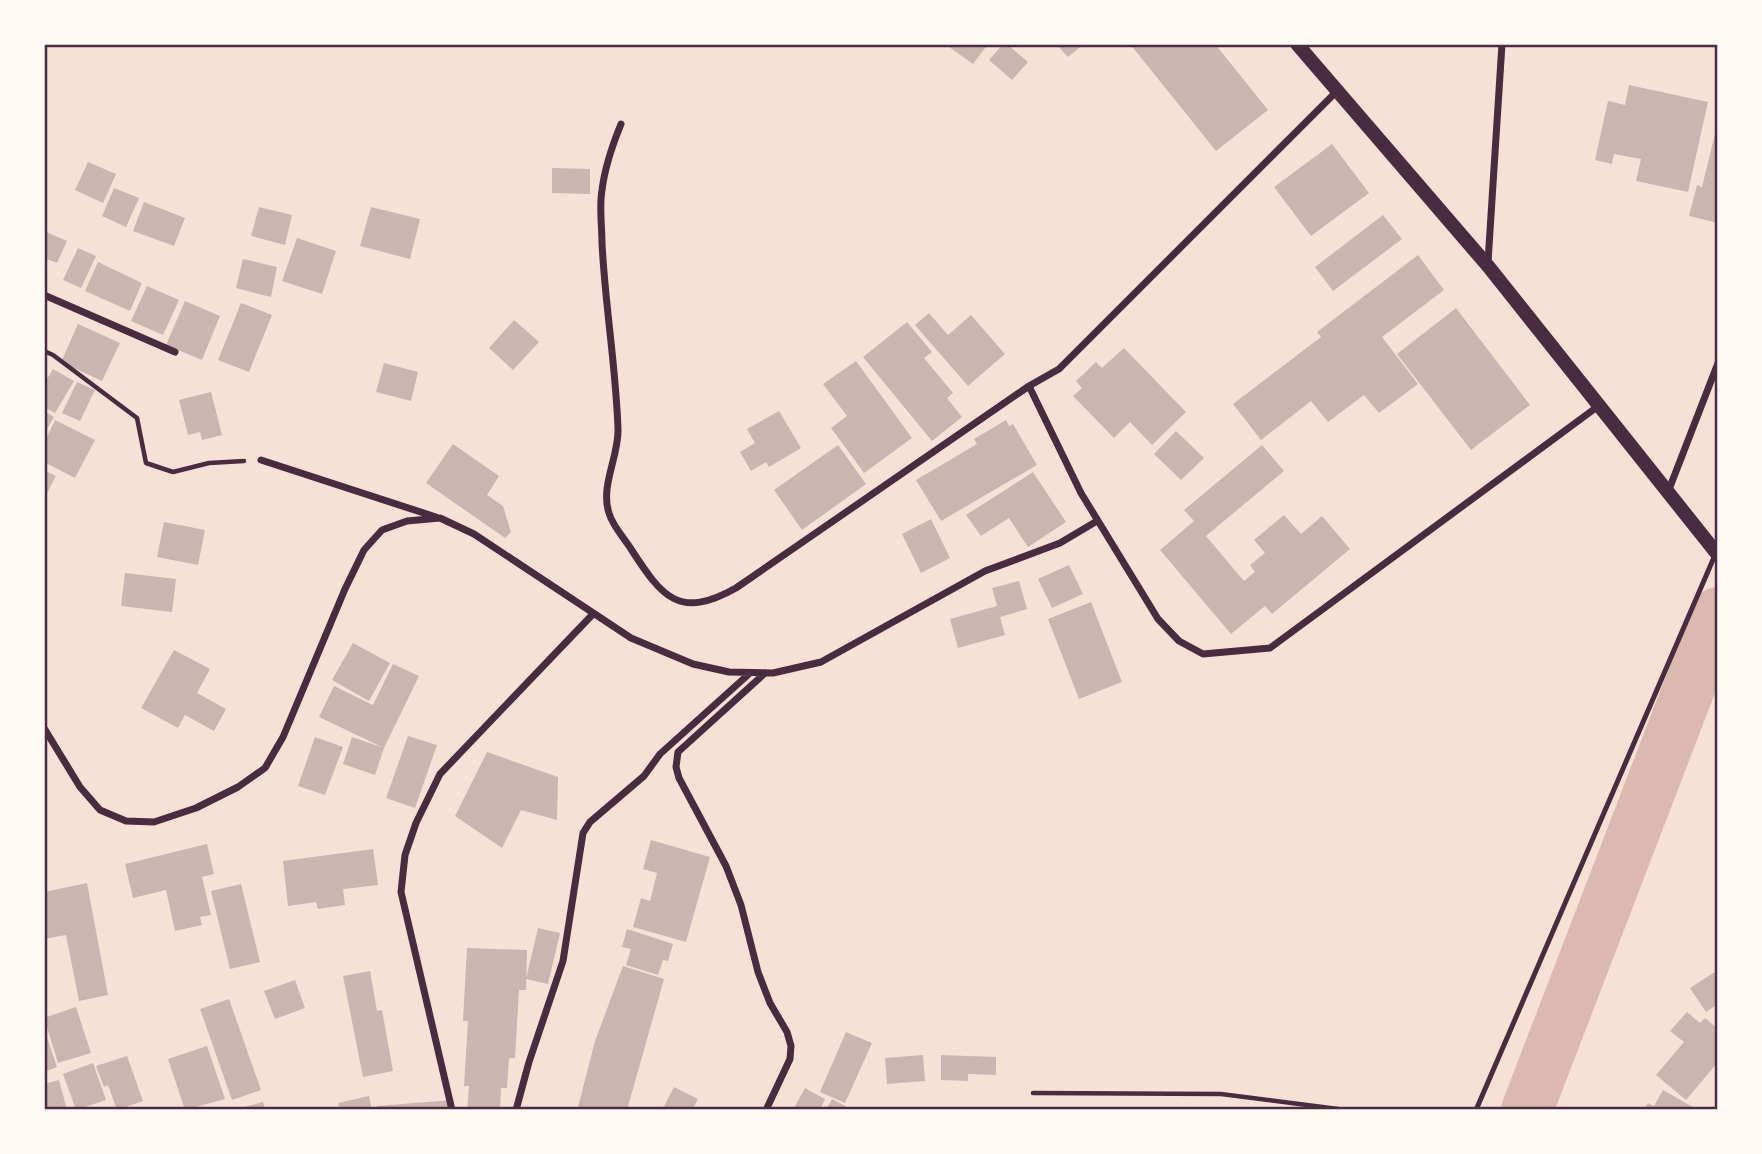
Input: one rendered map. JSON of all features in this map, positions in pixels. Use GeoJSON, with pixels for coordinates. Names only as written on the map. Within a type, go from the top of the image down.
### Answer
{"type":"FeatureCollection","features":[{"type":"Feature","properties":{"kind":"main road"},"geometry":{"type":"LineString","coordinates":[[1297,44],[1488,267],[1597,407],[1717,553]]}},
{"type":"Feature","properties":{"kind":"street"},"geometry":{"type":"LineString","coordinates":[[1488,267],[1502,44]]}},
{"type":"Feature","properties":{"kind":"street"},"geometry":{"type":"LineString","coordinates":[[621,124],[607,159],[601,192],[604,283],[618,431],[607,501],[609,514],[659,589],[675,600],[694,604],[715,600],[736,588],[1029,386],[1059,369],[1338,90]]}},
{"type":"Feature","properties":{"kind":"street"},"geometry":{"type":"LineString","coordinates":[[44,295],[175,352]]}},
{"type":"Feature","properties":{"kind":"street"},"geometry":{"type":"LineString","coordinates":[[1667,493],[1718,363]]}},
{"type":"Feature","properties":{"kind":"street"},"geometry":{"type":"LineString","coordinates":[[1029,386],[1081,493],[1158,619],[1179,641],[1203,654],[1270,648],[1597,407]]}},
{"type":"Feature","properties":{"kind":"street"},"geometry":{"type":"LineString","coordinates":[[261,460],[440,518],[474,534],[631,638],[693,664],[729,672],[765,672],[821,662],[985,570],[1060,543],[1097,521]]}},
{"type":"Feature","properties":{"kind":"street"},"geometry":{"type":"LineString","coordinates":[[44,728],[86,794],[100,810],[126,821],[154,822],[195,808],[239,787],[265,768],[283,737],[364,550],[382,530],[407,522],[440,518]]}},
{"type":"Feature","properties":{"kind":"street"},"geometry":{"type":"LineString","coordinates":[[452,1110],[401,892],[405,855],[416,823],[440,774],[593,614]]}},
{"type":"Feature","properties":{"kind":"street"},"geometry":{"type":"LineString","coordinates":[[516,1110],[563,961],[583,833],[590,822],[644,776],[660,754],[750,672]]}},
{"type":"Feature","properties":{"kind":"street"},"geometry":{"type":"LineString","coordinates":[[765,672],[678,752],[676,767],[679,778],[726,866],[741,905],[758,972],[791,1046],[790,1059],[766,1110]]}},
{"type":"Feature","properties":{"kind":"lane"},"geometry":{"type":"LineString","coordinates":[[1476,1110],[1717,553]]}},
{"type":"Feature","properties":{"kind":"path"},"geometry":{"type":"LineString","coordinates":[[44,351],[137,418],[146,463],[173,472],[209,463],[261,460]]}},
{"type":"Feature","properties":{"kind":"path"},"geometry":{"type":"LineString","coordinates":[[1033,1093],[1221,1094],[1346,1110]]}},
{"type":"Feature","properties":{"kind":"building"},"geometry":{"type":"Polygon","coordinates":[[[945,44],[988,44],[973,64],[945,44]]]}},
{"type":"Feature","properties":{"kind":"building"},"geometry":{"type":"Polygon","coordinates":[[[1003,44],[1007,44],[1028,62],[1012,80],[989,60],[1003,44]]]}},
{"type":"Feature","properties":{"kind":"building"},"geometry":{"type":"Polygon","coordinates":[[[1056,44],[1084,44],[1068,57],[1056,44]]]}},
{"type":"Feature","properties":{"kind":"building"},"geometry":{"type":"Polygon","coordinates":[[[1130,44],[1215,44],[1268,110],[1216,151],[1130,44]]]}},
{"type":"Feature","properties":{"kind":"building"},"geometry":{"type":"Polygon","coordinates":[[[1629,85],[1708,102],[1688,192],[1636,181],[1641,159],[1614,154],[1612,164],[1595,160],[1608,101],[1625,105],[1629,85]]]}},
{"type":"Feature","properties":{"kind":"building"},"geometry":{"type":"Polygon","coordinates":[[[1715,134],[1718,135],[1718,223],[1689,216],[1697,185],[1702,187],[1715,134]]]}},
{"type":"Feature","properties":{"kind":"building"},"geometry":{"type":"Polygon","coordinates":[[[1332,144],[1369,193],[1311,236],[1274,187],[1332,144]]]}},
{"type":"Feature","properties":{"kind":"building"},"geometry":{"type":"Polygon","coordinates":[[[88,162],[116,174],[103,203],[75,190],[88,162]]]}},
{"type":"Feature","properties":{"kind":"building"},"geometry":{"type":"Polygon","coordinates":[[[552,168],[590,169],[590,194],[552,193],[552,168]]]}},
{"type":"Feature","properties":{"kind":"building"},"geometry":{"type":"Polygon","coordinates":[[[114,188],[139,198],[126,227],[102,216],[114,188]]]}},
{"type":"Feature","properties":{"kind":"building"},"geometry":{"type":"Polygon","coordinates":[[[144,202],[185,218],[174,246],[133,231],[144,202]]]}},
{"type":"Feature","properties":{"kind":"building"},"geometry":{"type":"Polygon","coordinates":[[[259,207],[292,215],[285,245],[251,236],[259,207]]]}},
{"type":"Feature","properties":{"kind":"building"},"geometry":{"type":"Polygon","coordinates":[[[371,207],[420,219],[410,259],[360,246],[371,207]]]}},
{"type":"Feature","properties":{"kind":"building"},"geometry":{"type":"Polygon","coordinates":[[[1383,215],[1402,239],[1333,291],[1315,267],[1383,215]]]}},
{"type":"Feature","properties":{"kind":"building"},"geometry":{"type":"Polygon","coordinates":[[[44,231],[67,241],[57,263],[44,258],[44,231]]]}},
{"type":"Feature","properties":{"kind":"building"},"geometry":{"type":"Polygon","coordinates":[[[297,238],[336,251],[322,294],[282,281],[297,238]]]}},
{"type":"Feature","properties":{"kind":"building"},"geometry":{"type":"Polygon","coordinates":[[[78,248],[96,256],[81,288],[63,280],[78,248]]]}},
{"type":"Feature","properties":{"kind":"building"},"geometry":{"type":"Polygon","coordinates":[[[1418,255],[1444,290],[1382,337],[1418,384],[1379,413],[1364,395],[1328,422],[1311,401],[1261,440],[1233,404],[1321,337],[1317,332],[1418,255]]]}},
{"type":"Feature","properties":{"kind":"building"},"geometry":{"type":"Polygon","coordinates":[[[243,259],[277,267],[271,297],[236,288],[243,259]]]}},
{"type":"Feature","properties":{"kind":"building"},"geometry":{"type":"Polygon","coordinates":[[[98,262],[142,283],[130,311],[85,291],[98,262]]]}},
{"type":"Feature","properties":{"kind":"building"},"geometry":{"type":"Polygon","coordinates":[[[147,286],[179,300],[163,335],[131,321],[147,286]]]}},
{"type":"Feature","properties":{"kind":"building"},"geometry":{"type":"Polygon","coordinates":[[[185,301],[220,316],[202,360],[166,345],[185,301]]]}},
{"type":"Feature","properties":{"kind":"building"},"geometry":{"type":"Polygon","coordinates":[[[241,303],[272,315],[249,372],[218,360],[241,303]]]}},
{"type":"Feature","properties":{"kind":"building"},"geometry":{"type":"Polygon","coordinates":[[[1456,308],[1530,405],[1471,450],[1397,354],[1456,308]]]}},
{"type":"Feature","properties":{"kind":"building"},"geometry":{"type":"Polygon","coordinates":[[[929,313],[948,335],[971,315],[1005,354],[968,386],[915,325],[929,313]]]}},
{"type":"Feature","properties":{"kind":"building"},"geometry":{"type":"Polygon","coordinates":[[[514,320],[539,342],[513,370],[489,348],[514,320]]]}},
{"type":"Feature","properties":{"kind":"building"},"geometry":{"type":"Polygon","coordinates":[[[907,322],[932,352],[924,358],[953,393],[947,398],[962,417],[932,441],[863,357],[907,322]]]}},
{"type":"Feature","properties":{"kind":"building"},"geometry":{"type":"Polygon","coordinates":[[[78,324],[120,343],[102,381],[61,362],[78,324]]]}},
{"type":"Feature","properties":{"kind":"building"},"geometry":{"type":"Polygon","coordinates":[[[1124,348],[1186,412],[1152,445],[1130,422],[1114,438],[1073,396],[1082,388],[1076,381],[1096,362],[1102,368],[1124,348]]]}},
{"type":"Feature","properties":{"kind":"building"},"geometry":{"type":"Polygon","coordinates":[[[856,361],[912,438],[864,473],[831,428],[847,416],[823,384],[856,361]]]}},
{"type":"Feature","properties":{"kind":"building"},"geometry":{"type":"Polygon","coordinates":[[[384,363],[418,372],[411,401],[376,392],[384,363]]]}},
{"type":"Feature","properties":{"kind":"building"},"geometry":{"type":"Polygon","coordinates":[[[53,369],[74,381],[55,413],[44,407],[44,384],[53,369]]]}},
{"type":"Feature","properties":{"kind":"building"},"geometry":{"type":"Polygon","coordinates":[[[77,382],[95,390],[80,421],[62,413],[77,382]]]}},
{"type":"Feature","properties":{"kind":"building"},"geometry":{"type":"Polygon","coordinates":[[[211,392],[222,435],[202,440],[200,432],[188,435],[179,400],[211,392]]]}},
{"type":"Feature","properties":{"kind":"building"},"geometry":{"type":"Polygon","coordinates":[[[44,411],[54,417],[44,434],[44,411]]]}},
{"type":"Feature","properties":{"kind":"building"},"geometry":{"type":"Polygon","coordinates":[[[779,411],[801,448],[769,467],[766,462],[751,471],[740,452],[755,443],[747,429],[779,411]]]}},
{"type":"Feature","properties":{"kind":"building"},"geometry":{"type":"Polygon","coordinates":[[[55,420],[95,440],[75,478],[44,462],[44,443],[55,420]]]}},
{"type":"Feature","properties":{"kind":"building"},"geometry":{"type":"Polygon","coordinates":[[[1006,420],[1009,426],[1013,424],[1037,465],[941,521],[916,480],[977,444],[974,439],[1006,420]]]}},
{"type":"Feature","properties":{"kind":"building"},"geometry":{"type":"Polygon","coordinates":[[[1176,431],[1204,458],[1181,480],[1154,454],[1176,431]]]}},
{"type":"Feature","properties":{"kind":"building"},"geometry":{"type":"Polygon","coordinates":[[[453,444],[499,476],[487,495],[503,506],[511,532],[505,538],[426,483],[453,444]]]}},
{"type":"Feature","properties":{"kind":"building"},"geometry":{"type":"Polygon","coordinates":[[[838,445],[866,484],[802,530],[774,490],[838,445]]]}},
{"type":"Feature","properties":{"kind":"building"},"geometry":{"type":"Polygon","coordinates":[[[1262,445],[1284,471],[1206,536],[1244,581],[1255,572],[1250,565],[1265,553],[1254,540],[1284,515],[1301,534],[1322,516],[1350,549],[1272,614],[1265,606],[1231,634],[1160,550],[1194,521],[1184,510],[1262,445]]]}},
{"type":"Feature","properties":{"kind":"building"},"geometry":{"type":"Polygon","coordinates":[[[44,470],[56,476],[44,499],[44,470]]]}},
{"type":"Feature","properties":{"kind":"building"},"geometry":{"type":"Polygon","coordinates":[[[1033,472],[1066,522],[1028,547],[1009,518],[981,536],[966,515],[1033,472]]]}},
{"type":"Feature","properties":{"kind":"building"},"geometry":{"type":"Polygon","coordinates":[[[931,519],[950,558],[921,573],[902,534],[931,519]]]}},
{"type":"Feature","properties":{"kind":"building"},"geometry":{"type":"Polygon","coordinates":[[[164,522],[205,530],[198,565],[157,557],[164,522]]]}},
{"type":"Feature","properties":{"kind":"building"},"geometry":{"type":"Polygon","coordinates":[[[1069,565],[1083,594],[1052,608],[1038,579],[1069,565]]]}},
{"type":"Feature","properties":{"kind":"building"},"geometry":{"type":"Polygon","coordinates":[[[125,573],[176,579],[172,612],[121,606],[125,573]]]}},
{"type":"Feature","properties":{"kind":"building"},"geometry":{"type":"Polygon","coordinates":[[[1019,581],[1027,609],[1000,617],[1005,635],[958,648],[950,619],[997,606],[992,588],[1019,581]]]}},
{"type":"Feature","properties":{"kind":"building"},"geometry":{"type":"Polygon","coordinates":[[[1091,602],[1122,682],[1079,699],[1048,619],[1091,602]]]}},
{"type":"Feature","properties":{"kind":"building"},"geometry":{"type":"Polygon","coordinates":[[[353,643],[390,663],[369,701],[332,680],[353,643]]]}},
{"type":"Feature","properties":{"kind":"building"},"geometry":{"type":"Polygon","coordinates":[[[174,650],[210,669],[197,693],[226,709],[214,731],[185,715],[178,728],[141,708],[174,650]]]}},
{"type":"Feature","properties":{"kind":"building"},"geometry":{"type":"Polygon","coordinates":[[[393,664],[419,676],[384,748],[319,717],[334,686],[373,705],[393,664]]]}},
{"type":"Feature","properties":{"kind":"building"},"geometry":{"type":"Polygon","coordinates":[[[408,736],[437,745],[415,808],[386,798],[408,736]]]}},
{"type":"Feature","properties":{"kind":"building"},"geometry":{"type":"Polygon","coordinates":[[[315,737],[343,747],[325,795],[298,786],[315,737]]]}},
{"type":"Feature","properties":{"kind":"building"},"geometry":{"type":"Polygon","coordinates":[[[352,737],[384,748],[375,775],[343,764],[352,737]]]}},
{"type":"Feature","properties":{"kind":"building"},"geometry":{"type":"Polygon","coordinates":[[[487,752],[558,777],[557,820],[521,810],[502,848],[455,816],[487,752]]]}},
{"type":"Feature","properties":{"kind":"building"},"geometry":{"type":"Polygon","coordinates":[[[651,840],[710,857],[686,942],[633,927],[641,898],[650,901],[657,873],[643,869],[651,840]]]}},
{"type":"Feature","properties":{"kind":"building"},"geometry":{"type":"Polygon","coordinates":[[[207,844],[214,874],[202,877],[211,915],[200,917],[202,925],[175,931],[166,890],[133,898],[125,864],[207,844]]]}},
{"type":"Feature","properties":{"kind":"building"},"geometry":{"type":"Polygon","coordinates":[[[373,849],[378,885],[343,889],[345,905],[318,909],[316,902],[288,906],[283,861],[373,849]]]}},
{"type":"Feature","properties":{"kind":"building"},"geometry":{"type":"Polygon","coordinates":[[[87,883],[108,995],[79,1001],[66,935],[44,939],[44,892],[87,883]]]}},
{"type":"Feature","properties":{"kind":"building"},"geometry":{"type":"Polygon","coordinates":[[[241,884],[260,962],[230,969],[211,891],[241,884]]]}},
{"type":"Feature","properties":{"kind":"building"},"geometry":{"type":"Polygon","coordinates":[[[538,928],[560,933],[548,984],[526,979],[538,928]]]}},
{"type":"Feature","properties":{"kind":"building"},"geometry":{"type":"Polygon","coordinates":[[[627,929],[673,944],[668,961],[663,960],[658,975],[626,965],[631,949],[622,947],[627,929]]]}},
{"type":"Feature","properties":{"kind":"building"},"geometry":{"type":"Polygon","coordinates":[[[467,948],[527,950],[526,990],[519,990],[515,1058],[509,1058],[507,1088],[501,1088],[500,1110],[467,1110],[469,1086],[464,1086],[468,1021],[463,1021],[467,948]]]}},
{"type":"Feature","properties":{"kind":"building"},"geometry":{"type":"Polygon","coordinates":[[[623,966],[664,979],[627,1110],[592,1110],[578,1107],[595,1041],[623,966]]]}},
{"type":"Feature","properties":{"kind":"building"},"geometry":{"type":"Polygon","coordinates":[[[1718,970],[1718,1004],[1706,1012],[1690,988],[1718,970]]]}},
{"type":"Feature","properties":{"kind":"building"},"geometry":{"type":"Polygon","coordinates":[[[370,971],[377,1011],[382,1010],[393,1071],[363,1077],[343,976],[370,971]]]}},
{"type":"Feature","properties":{"kind":"building"},"geometry":{"type":"Polygon","coordinates":[[[295,980],[305,1008],[275,1019],[264,991],[295,980]]]}},
{"type":"Feature","properties":{"kind":"building"},"geometry":{"type":"Polygon","coordinates":[[[229,999],[261,1090],[232,1100],[200,1009],[229,999]]]}},
{"type":"Feature","properties":{"kind":"building"},"geometry":{"type":"Polygon","coordinates":[[[76,1007],[91,1053],[58,1063],[44,1018],[76,1007]]]}},
{"type":"Feature","properties":{"kind":"building"},"geometry":{"type":"Polygon","coordinates":[[[1687,1012],[1700,1023],[1705,1018],[1718,1029],[1718,1062],[1686,1100],[1656,1075],[1684,1042],[1670,1031],[1687,1012]]]}},
{"type":"Feature","properties":{"kind":"building"},"geometry":{"type":"Polygon","coordinates":[[[44,1028],[57,1067],[44,1072],[44,1028]]]}},
{"type":"Feature","properties":{"kind":"building"},"geometry":{"type":"Polygon","coordinates":[[[846,1032],[872,1043],[845,1103],[820,1092],[846,1032]]]}},
{"type":"Feature","properties":{"kind":"building"},"geometry":{"type":"Polygon","coordinates":[[[207,1046],[225,1099],[185,1110],[168,1059],[207,1046]]]}},
{"type":"Feature","properties":{"kind":"building"},"geometry":{"type":"Polygon","coordinates":[[[923,1055],[925,1081],[887,1084],[885,1058],[923,1055]]]}},
{"type":"Feature","properties":{"kind":"building"},"geometry":{"type":"Polygon","coordinates":[[[941,1055],[996,1057],[996,1075],[968,1074],[968,1081],[941,1080],[941,1055]]]}},
{"type":"Feature","properties":{"kind":"building"},"geometry":{"type":"Polygon","coordinates":[[[127,1056],[143,1101],[117,1110],[108,1085],[104,1087],[96,1066],[127,1056]]]}},
{"type":"Feature","properties":{"kind":"building"},"geometry":{"type":"Polygon","coordinates":[[[93,1063],[106,1100],[76,1110],[63,1074],[93,1063]]]}},
{"type":"Feature","properties":{"kind":"building"},"geometry":{"type":"Polygon","coordinates":[[[59,1080],[67,1110],[44,1110],[44,1084],[59,1080]]]}},
{"type":"Feature","properties":{"kind":"building"},"geometry":{"type":"Polygon","coordinates":[[[674,1087],[698,1099],[692,1110],[662,1110],[674,1087]]]}},
{"type":"Feature","properties":{"kind":"building"},"geometry":{"type":"Polygon","coordinates":[[[805,1088],[825,1099],[820,1110],[793,1110],[805,1088]]]}},
{"type":"Feature","properties":{"kind":"building"},"geometry":{"type":"Polygon","coordinates":[[[1663,1090],[1698,1110],[1644,1110],[1648,1103],[1654,1106],[1663,1090]]]}},
{"type":"Feature","properties":{"kind":"building"},"geometry":{"type":"Polygon","coordinates":[[[369,1096],[372,1110],[340,1110],[338,1103],[369,1096]]]}},
{"type":"Feature","properties":{"kind":"building"},"geometry":{"type":"Polygon","coordinates":[[[832,1099],[853,1110],[826,1110],[832,1099]]]}},
{"type":"Feature","properties":{"kind":"building"},"geometry":{"type":"Polygon","coordinates":[[[452,1100],[453,1110],[377,1110],[377,1106],[452,1100]]]}},
{"type":"Feature","properties":{"kind":"building"},"geometry":{"type":"Polygon","coordinates":[[[263,1102],[265,1110],[237,1110],[237,1109],[263,1102]]]}},
{"type":"Feature","properties":{"kind":"waterway"},"geometry":{"type":"LineString","coordinates":[[1527,1110],[1718,613]]}}]}
